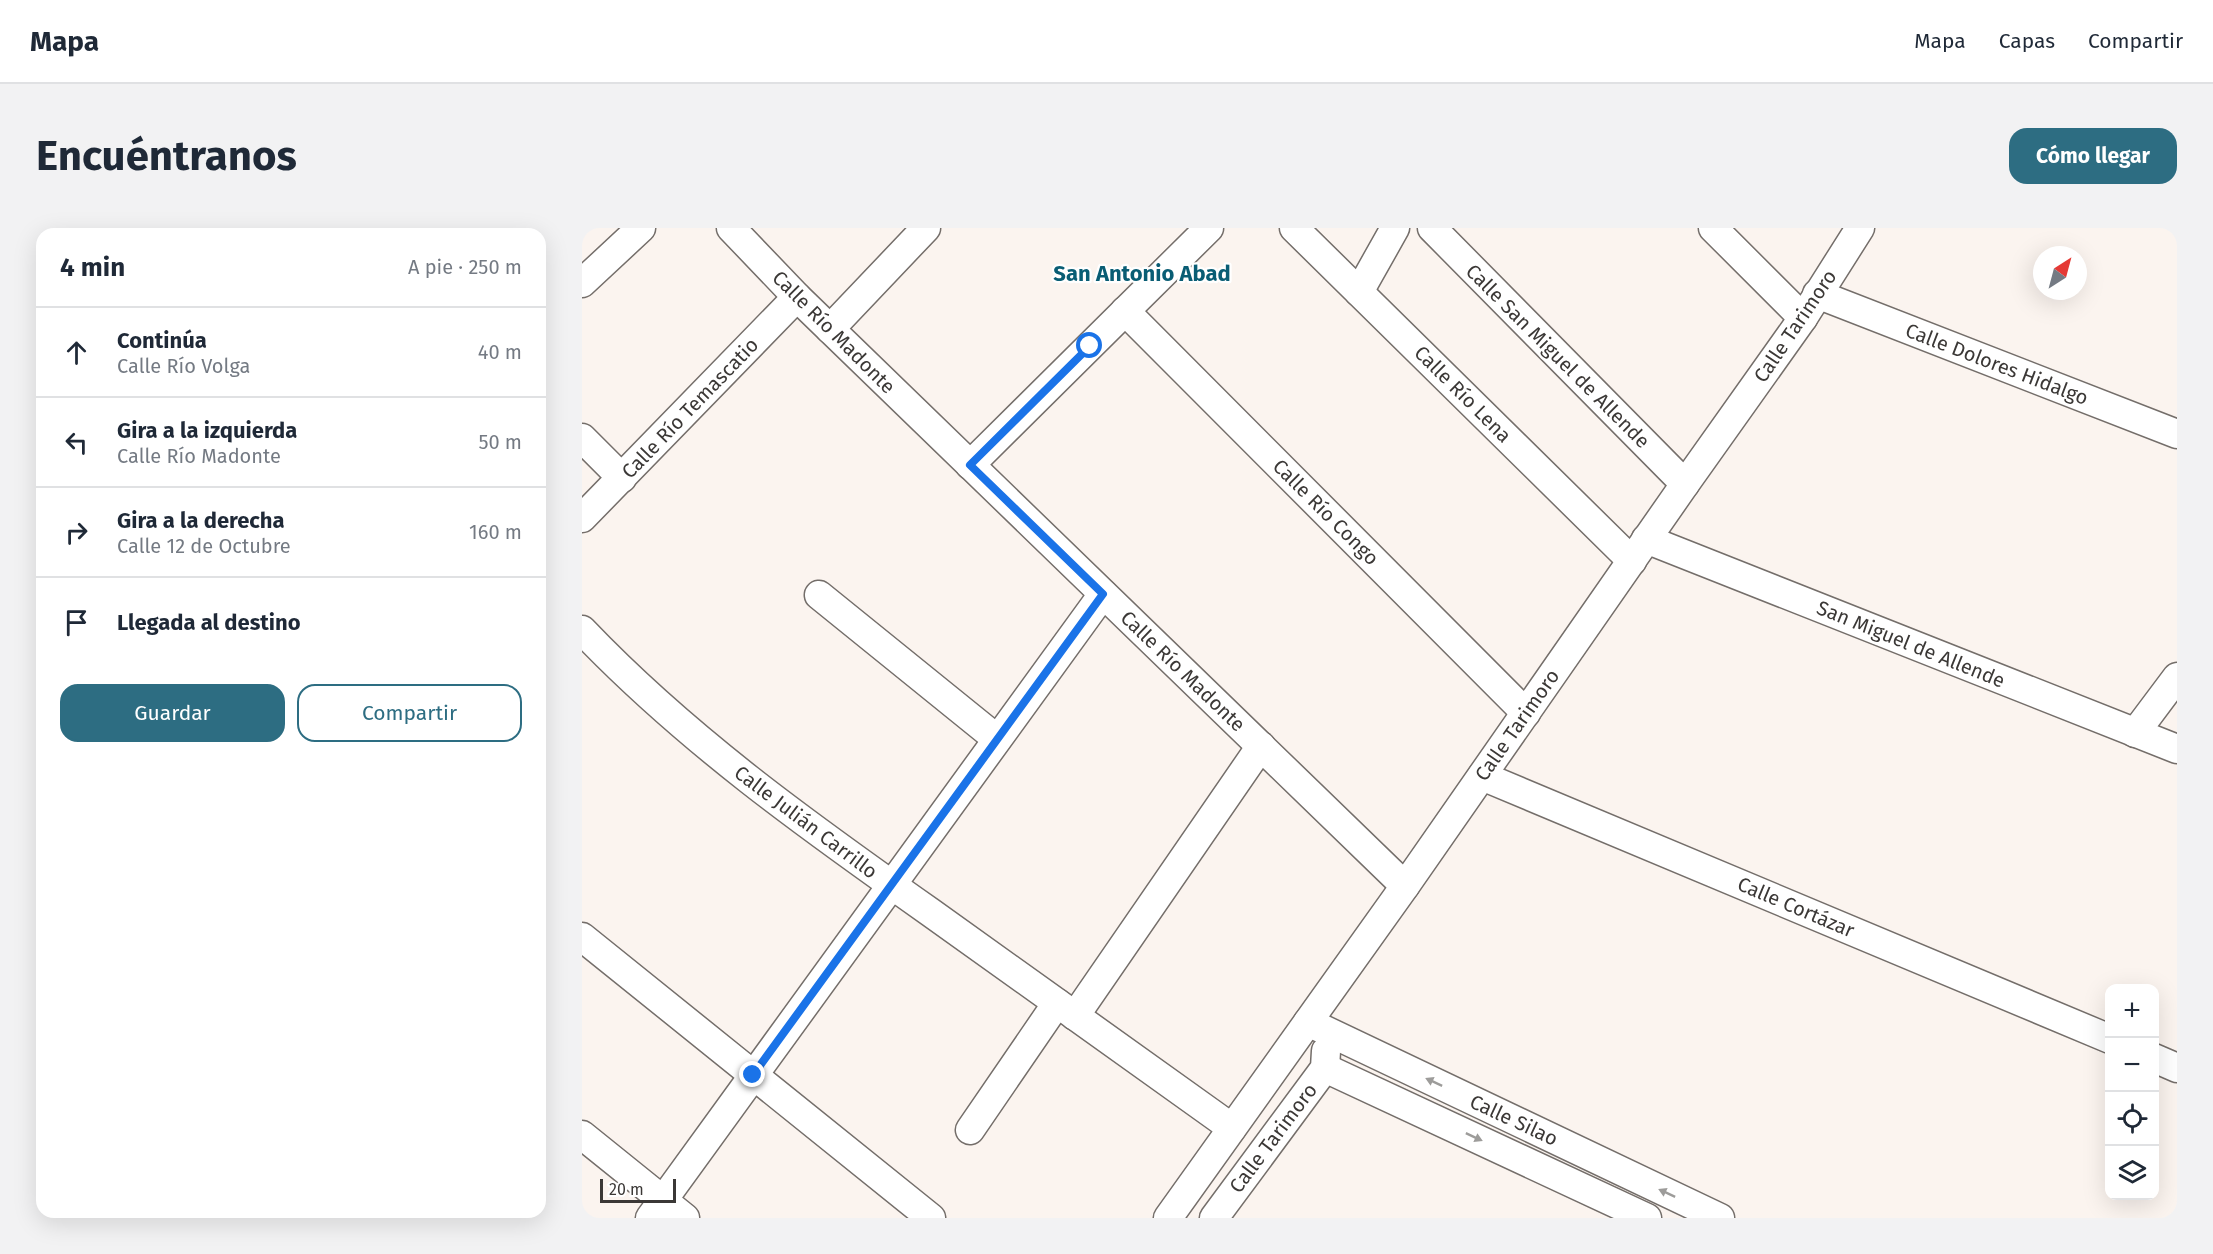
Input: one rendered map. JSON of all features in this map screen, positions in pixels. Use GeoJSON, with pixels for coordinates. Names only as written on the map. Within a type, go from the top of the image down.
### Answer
{"type":"FeatureCollection","features":[{"type":"Feature","properties":{"kind":"street"},"geometry":{"type":"LineString","coordinates":[[582,283],[641,228]]}},
{"type":"Feature","properties":{"kind":"street","name":"Calle Río Madonte"},"geometry":{"type":"LineString","coordinates":[[731,228],[797,297],[1404,886]]}},
{"type":"Feature","properties":{"kind":"street"},"geometry":{"type":"LineString","coordinates":[[830,329],[926,228]]}},
{"type":"Feature","properties":{"kind":"street"},"geometry":{"type":"LineString","coordinates":[[970,465],[1209,228]]}},
{"type":"Feature","properties":{"kind":"street","name":"Calle Río Lena"},"geometry":{"type":"LineString","coordinates":[[1294,228],[1359,292],[1639,550]]}},
{"type":"Feature","properties":{"kind":"street"},"geometry":{"type":"LineString","coordinates":[[1359,292],[1395,228]]}},
{"type":"Feature","properties":{"kind":"street","name":"Calle San Miguel de Allende"},"geometry":{"type":"LineString","coordinates":[[1432,228],[1685,484]]}},
{"type":"Feature","properties":{"kind":"street","name":"Calle Dolores Hidalgo"},"geometry":{"type":"LineString","coordinates":[[1713,228],[1810,306],[2177,434]]}},
{"type":"Feature","properties":{"kind":"street","name":"Calle Tarimoro"},"geometry":{"type":"LineString","coordinates":[[1214,1218],[1325,1068],[1327,1058],[1322,1038],[1308,1022],[1810,306],[1860,228]]}},
{"type":"Feature","properties":{"kind":"street","name":"Calle Río Temascatio"},"geometry":{"type":"LineString","coordinates":[[582,518],[797,297]]}},
{"type":"Feature","properties":{"kind":"street","name":"Calle Río Congo"},"geometry":{"type":"LineString","coordinates":[[1125,311],[1526,713]]}},
{"type":"Feature","properties":{"kind":"street"},"geometry":{"type":"LineString","coordinates":[[582,438],[622,478]]}},
{"type":"Feature","properties":{"kind":"street","name":"San Miguel de Allende"},"geometry":{"type":"LineString","coordinates":[[1639,550],[2177,749]]}},
{"type":"Feature","properties":{"kind":"street"},"geometry":{"type":"LineString","coordinates":[[656,1209],[1103,594]]}},
{"type":"Feature","properties":{"kind":"street"},"geometry":{"type":"LineString","coordinates":[[819,595],[998,738]]}},
{"type":"Feature","properties":{"kind":"street","name":"Calle Julián Carrillo"},"geometry":{"type":"LineString","coordinates":[[582,630],[664,709],[737,771],[813,830],[1232,1128]]}},
{"type":"Feature","properties":{"kind":"street"},"geometry":{"type":"LineString","coordinates":[[2135,733],[2177,677]]}},
{"type":"Feature","properties":{"kind":"street"},"geometry":{"type":"LineString","coordinates":[[970,1130],[1066,1010],[1261,746]]}},
{"type":"Feature","properties":{"kind":"street","name":"Calle Cortázar"},"geometry":{"type":"LineString","coordinates":[[1482,776],[2107,1038]]}},
{"type":"Feature","properties":{"kind":"street"},"geometry":{"type":"LineString","coordinates":[[582,937],[932,1218]]}},
{"type":"Feature","properties":{"kind":"street"},"geometry":{"type":"LineString","coordinates":[[1168,1218],[1308,1022]]}},
{"type":"Feature","properties":{"kind":"street","name":"Calle Silao"},"geometry":{"type":"LineString","coordinates":[[1308,1022],[1720,1218]]}},
{"type":"Feature","properties":{"kind":"street"},"geometry":{"type":"LineString","coordinates":[[2159,1060],[2177,1068]]}},
{"type":"Feature","properties":{"kind":"street","name":"Calle Silao"},"geometry":{"type":"LineString","coordinates":[[1325,1068],[1647,1218]]}},
{"type":"Feature","properties":{"kind":"street"},"geometry":{"type":"LineString","coordinates":[[582,1135],[656,1209],[685,1218]]}},
{"type":"Feature","properties":{"kind":"district","name":"San Antonio Abad"},"geometry":{"type":"Point","coordinates":[1142,273]}},
{"type":"Feature","properties":{"kind":"route"},"geometry":{"type":"LineString","coordinates":[[753,1075],[1103,594],[970,465],[1090,346]]}}]}
